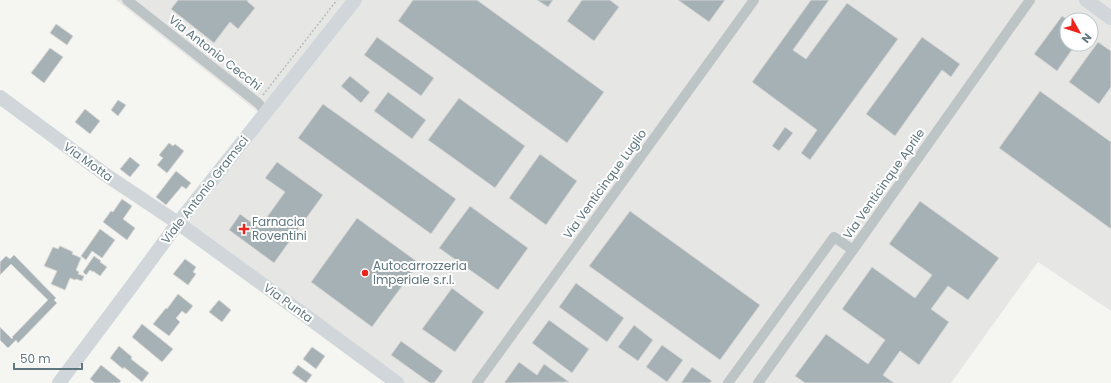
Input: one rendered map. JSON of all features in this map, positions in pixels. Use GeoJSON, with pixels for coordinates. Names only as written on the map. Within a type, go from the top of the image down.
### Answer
{"type":"FeatureCollection","features":[{"type":"Feature","properties":{"kind":"street","name":"Via Antonio Cecchi"},"geometry":{"type":"LineString","coordinates":[[127,0],[258,103],[266,112]]}},
{"type":"Feature","properties":{"kind":"street","name":"Viale Antonio Gramsci"},"geometry":{"type":"LineString","coordinates":[[63,382],[178,223],[355,0]]}},
{"type":"Feature","properties":{"kind":"street","name":"Via Venticinque Luglio"},"geometry":{"type":"LineString","coordinates":[[477,383],[754,0]]}},
{"type":"Feature","properties":{"kind":"street","name":"Via Venticinque Aprile"},"geometry":{"type":"LineString","coordinates":[[758,383],[1030,0]]}},
{"type":"Feature","properties":{"kind":"street"},"geometry":{"type":"LineString","coordinates":[[1086,0],[1111,18]]}},
{"type":"Feature","properties":{"kind":"street","name":"Via Motta"},"geometry":{"type":"LineString","coordinates":[[0,97],[106,175],[178,223]]}},
{"type":"Feature","properties":{"kind":"street","name":"Via Punta"},"geometry":{"type":"LineString","coordinates":[[178,223],[397,383]]}},
{"type":"Feature","properties":{"kind":"street"},"geometry":{"type":"LineString","coordinates":[[728,383],[834,237],[853,250]]}},
{"type":"Feature","properties":{"kind":"shaded area"},"geometry":{"type":"Polygon","coordinates":[[[116,0],[1111,0],[1111,311],[1038,262],[951,383],[394,383],[183,224],[263,116],[116,0]]]}},
{"type":"Feature","properties":{"kind":"building"},"geometry":{"type":"Polygon","coordinates":[[[178,0],[248,0],[247,1],[255,8],[238,29],[230,22],[214,43],[171,9],[178,0]]]}},
{"type":"Feature","properties":{"kind":"building"},"geometry":{"type":"Polygon","coordinates":[[[413,0],[477,0],[604,92],[567,143],[398,21],[413,0]]]}},
{"type":"Feature","properties":{"kind":"building"},"geometry":{"type":"Polygon","coordinates":[[[537,0],[553,0],[548,7],[537,0]]]}},
{"type":"Feature","properties":{"kind":"building"},"geometry":{"type":"Polygon","coordinates":[[[582,0],[610,0],[619,7],[594,41],[567,21],[582,0]]]}},
{"type":"Feature","properties":{"kind":"building"},"geometry":{"type":"Polygon","coordinates":[[[678,0],[725,0],[709,22],[678,0]]]}},
{"type":"Feature","properties":{"kind":"building"},"geometry":{"type":"Polygon","coordinates":[[[811,0],[829,0],[793,50],[806,59],[847,3],[898,39],[810,160],[801,153],[817,130],[752,82],[811,0]]]}},
{"type":"Feature","properties":{"kind":"building"},"geometry":{"type":"Polygon","coordinates":[[[1059,20],[1059,52],[1070,52],[1057,71],[1034,54],[1059,20]]]}},
{"type":"Feature","properties":{"kind":"building"},"geometry":{"type":"Polygon","coordinates":[[[56,24],[73,36],[67,45],[50,33],[56,24]]]}},
{"type":"Feature","properties":{"kind":"building"},"geometry":{"type":"Polygon","coordinates":[[[377,37],[434,78],[421,96],[364,55],[377,37]]]}},
{"type":"Feature","properties":{"kind":"building"},"geometry":{"type":"Polygon","coordinates":[[[922,37],[960,64],[951,77],[942,70],[895,136],[866,114],[922,37]]]}},
{"type":"Feature","properties":{"kind":"building"},"geometry":{"type":"Polygon","coordinates":[[[1099,43],[1111,51],[1111,87],[1099,104],[1069,82],[1091,52],[1099,52],[1099,43]]]}},
{"type":"Feature","properties":{"kind":"building"},"geometry":{"type":"Polygon","coordinates":[[[50,48],[63,57],[44,83],[31,73],[50,48]]]}},
{"type":"Feature","properties":{"kind":"building"},"geometry":{"type":"Polygon","coordinates":[[[350,76],[370,92],[361,103],[341,86],[350,76]]]}},
{"type":"Feature","properties":{"kind":"building"},"geometry":{"type":"Polygon","coordinates":[[[1040,91],[1111,142],[1111,229],[999,148],[1040,91]]]}},
{"type":"Feature","properties":{"kind":"building"},"geometry":{"type":"Polygon","coordinates":[[[388,92],[426,120],[412,139],[374,111],[388,92]]]}},
{"type":"Feature","properties":{"kind":"building"},"geometry":{"type":"Polygon","coordinates":[[[459,98],[525,146],[495,188],[428,140],[459,98]]]}},
{"type":"Feature","properties":{"kind":"building"},"geometry":{"type":"Polygon","coordinates":[[[118,100],[126,105],[118,116],[111,110],[118,100]]]}},
{"type":"Feature","properties":{"kind":"building"},"geometry":{"type":"Polygon","coordinates":[[[323,104],[456,199],[431,234],[298,138],[323,104]]]}},
{"type":"Feature","properties":{"kind":"building"},"geometry":{"type":"Polygon","coordinates":[[[85,109],[100,121],[90,134],[75,122],[85,109]]]}},
{"type":"Feature","properties":{"kind":"building"},"geometry":{"type":"Polygon","coordinates":[[[785,127],[793,133],[779,151],[772,146],[785,127]]]}},
{"type":"Feature","properties":{"kind":"building"},"geometry":{"type":"Polygon","coordinates":[[[169,143],[173,146],[175,144],[184,151],[167,173],[157,165],[163,158],[159,155],[169,143]]]}},
{"type":"Feature","properties":{"kind":"building"},"geometry":{"type":"Polygon","coordinates":[[[540,154],[577,181],[546,225],[509,198],[540,154]]]}},
{"type":"Feature","properties":{"kind":"building"},"geometry":{"type":"Polygon","coordinates":[[[130,157],[140,165],[130,177],[120,169],[130,157]]]}},
{"type":"Feature","properties":{"kind":"building"},"geometry":{"type":"Polygon","coordinates":[[[277,162],[323,195],[274,263],[229,230],[240,214],[259,228],[285,192],[265,178],[277,162]]]}},
{"type":"Feature","properties":{"kind":"building"},"geometry":{"type":"Polygon","coordinates":[[[176,171],[191,183],[186,189],[182,186],[166,205],[156,197],[176,171]]]}},
{"type":"Feature","properties":{"kind":"building"},"geometry":{"type":"Polygon","coordinates":[[[122,199],[132,206],[123,219],[135,228],[127,240],[103,222],[111,211],[113,212],[122,199]]]}},
{"type":"Feature","properties":{"kind":"building"},"geometry":{"type":"Polygon","coordinates":[[[920,201],[999,258],[968,300],[948,286],[931,309],[949,322],[919,365],[900,351],[883,375],[894,383],[805,383],[795,376],[826,334],[868,364],[885,340],[842,309],[872,267],[915,298],[932,275],[889,244],[920,201]]]}},
{"type":"Feature","properties":{"kind":"building"},"geometry":{"type":"Polygon","coordinates":[[[470,206],[528,248],[498,290],[439,248],[470,206]]]}},
{"type":"Feature","properties":{"kind":"building"},"geometry":{"type":"Polygon","coordinates":[[[630,211],[760,305],[720,360],[589,266],[630,211]]]}},
{"type":"Feature","properties":{"kind":"building","name":"Autocarrozzeria Imperiale s.r.l."},"geometry":{"type":"Polygon","coordinates":[[[357,218],[419,263],[372,327],[311,282],[357,218]]]}},
{"type":"Feature","properties":{"kind":"building"},"geometry":{"type":"Polygon","coordinates":[[[100,229],[115,240],[102,258],[92,251],[86,260],[81,256],[100,229]]]}},
{"type":"Feature","properties":{"kind":"building"},"geometry":{"type":"Polygon","coordinates":[[[60,246],[73,252],[72,254],[81,258],[76,270],[79,272],[78,274],[84,276],[82,281],[70,278],[65,290],[51,284],[57,271],[44,266],[53,247],[58,249],[60,246]]]}},
{"type":"Feature","properties":{"kind":"building"},"geometry":{"type":"Polygon","coordinates":[[[14,255],[56,298],[54,300],[57,303],[18,343],[16,340],[8,348],[0,340],[0,327],[12,339],[12,337],[48,300],[11,264],[0,275],[0,262],[6,256],[10,259],[14,255]]]}},
{"type":"Feature","properties":{"kind":"building"},"geometry":{"type":"Polygon","coordinates":[[[94,256],[107,267],[100,276],[90,270],[86,275],[83,272],[94,256]]]}},
{"type":"Feature","properties":{"kind":"building"},"geometry":{"type":"Polygon","coordinates":[[[185,259],[196,267],[193,272],[196,274],[188,285],[173,274],[185,259]]]}},
{"type":"Feature","properties":{"kind":"building"},"geometry":{"type":"Polygon","coordinates":[[[576,283],[624,318],[607,342],[559,307],[576,283]]]}},
{"type":"Feature","properties":{"kind":"building"},"geometry":{"type":"Polygon","coordinates":[[[452,288],[484,312],[455,352],[422,329],[452,288]]]}},
{"type":"Feature","properties":{"kind":"building"},"geometry":{"type":"Polygon","coordinates":[[[178,294],[193,306],[186,314],[182,311],[176,318],[180,322],[169,336],[153,324],[178,294]]]}},
{"type":"Feature","properties":{"kind":"building"},"geometry":{"type":"Polygon","coordinates":[[[219,300],[231,310],[222,322],[209,312],[219,300]]]}},
{"type":"Feature","properties":{"kind":"building"},"geometry":{"type":"Polygon","coordinates":[[[549,320],[589,349],[572,373],[532,343],[549,320]]]}},
{"type":"Feature","properties":{"kind":"building"},"geometry":{"type":"Polygon","coordinates":[[[142,324],[173,349],[162,362],[132,337],[142,324]]]}},
{"type":"Feature","properties":{"kind":"building"},"geometry":{"type":"Polygon","coordinates":[[[634,325],[653,340],[638,361],[618,347],[634,325]]]}},
{"type":"Feature","properties":{"kind":"building"},"geometry":{"type":"Polygon","coordinates":[[[401,341],[443,371],[434,383],[430,383],[391,355],[401,341]]]}},
{"type":"Feature","properties":{"kind":"building"},"geometry":{"type":"Polygon","coordinates":[[[662,345],[683,360],[667,382],[646,367],[662,345]]]}},
{"type":"Feature","properties":{"kind":"building"},"geometry":{"type":"Polygon","coordinates":[[[119,346],[132,357],[131,359],[149,373],[142,382],[110,358],[119,346]]]}},
{"type":"Feature","properties":{"kind":"building"},"geometry":{"type":"Polygon","coordinates":[[[312,347],[325,356],[316,369],[303,359],[312,347]]]}},
{"type":"Feature","properties":{"kind":"building"},"geometry":{"type":"Polygon","coordinates":[[[519,362],[537,375],[544,364],[569,382],[504,383],[519,362]]]}},
{"type":"Feature","properties":{"kind":"building"},"geometry":{"type":"Polygon","coordinates":[[[101,365],[121,381],[119,383],[95,383],[90,379],[101,365]]]}},
{"type":"Feature","properties":{"kind":"building"},"geometry":{"type":"Polygon","coordinates":[[[298,365],[312,375],[306,383],[292,373],[298,365]]]}},
{"type":"Feature","properties":{"kind":"building"},"geometry":{"type":"Polygon","coordinates":[[[692,367],[712,381],[710,383],[681,383],[692,367]]]}},
{"type":"Feature","properties":{"kind":"place","name":"Farnacia Roventini"},"geometry":{"type":"Point","coordinates":[244,229]}},
{"type":"Feature","properties":{"kind":"place","name":"Autocarrozzeria Imperiale s.r.l."},"geometry":{"type":"Point","coordinates":[365,273]}}]}
